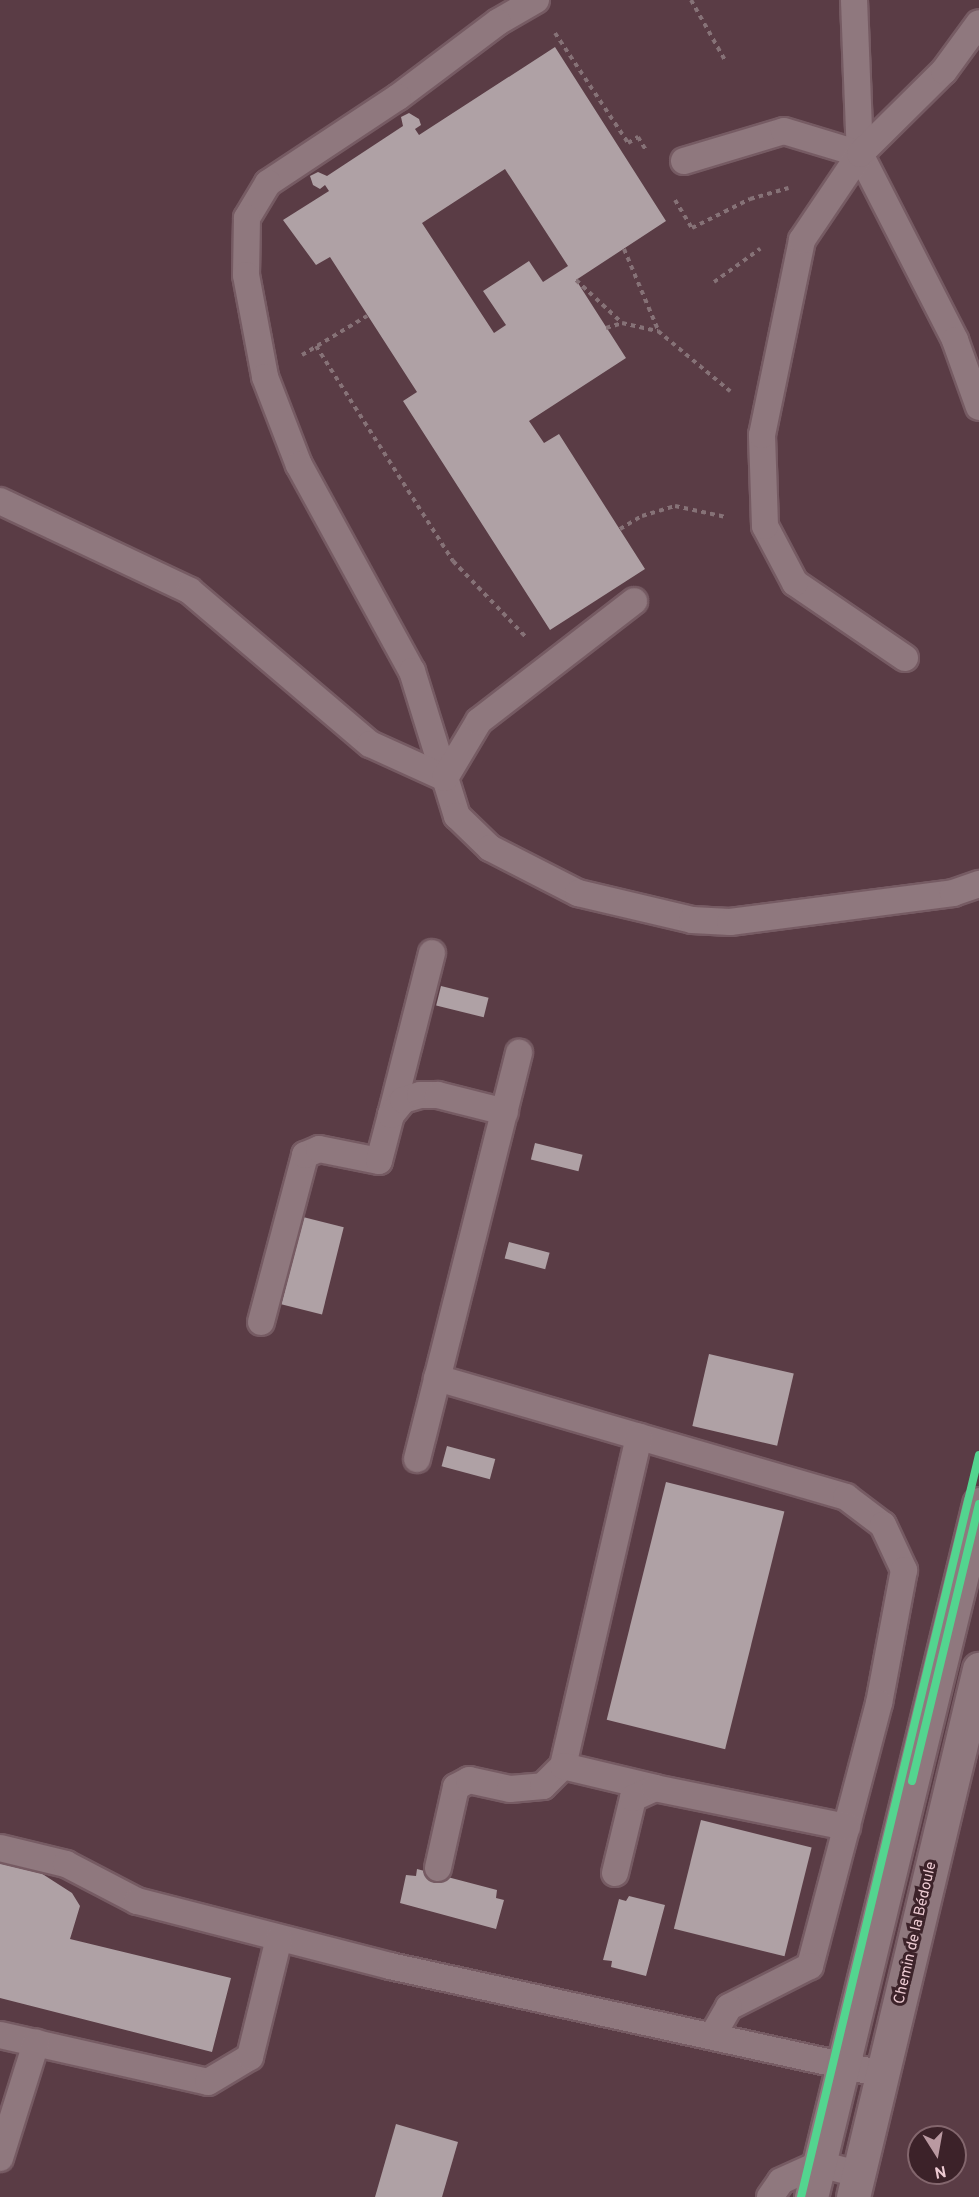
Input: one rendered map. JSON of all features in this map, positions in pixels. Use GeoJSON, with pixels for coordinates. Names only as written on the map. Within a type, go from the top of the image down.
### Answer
{"type":"FeatureCollection","features":[{"type":"Feature","properties":{"kind":"street"},"geometry":{"type":"LineString","coordinates":[[811,2197],[979,1504]]}},
{"type":"Feature","properties":{"kind":"street","name":"Chemin de la Bédoule"},"geometry":{"type":"LineString","coordinates":[[856,2186],[977,1686]]}},
{"type":"Feature","properties":{"kind":"lane"},"geometry":{"type":"LineString","coordinates":[[536,0],[498,22],[398,97],[268,183],[247,218],[246,275],[265,377],[299,465],[412,671],[457,816],[490,848],[578,893],[692,920],[730,922],[953,893],[979,884]]}},
{"type":"Feature","properties":{"kind":"lane"},"geometry":{"type":"LineString","coordinates":[[854,0],[860,154],[955,340],[979,407]]}},
{"type":"Feature","properties":{"kind":"lane"},"geometry":{"type":"LineString","coordinates":[[905,658],[795,583],[765,526],[765,420],[802,240],[860,154],[944,71],[979,23]]}},
{"type":"Feature","properties":{"kind":"lane"},"geometry":{"type":"LineString","coordinates":[[684,161],[784,131],[860,154]]}},
{"type":"Feature","properties":{"kind":"lane"},"geometry":{"type":"LineString","coordinates":[[0,501],[190,591],[370,744],[444,778]]}},
{"type":"Feature","properties":{"kind":"lane"},"geometry":{"type":"LineString","coordinates":[[444,778],[479,721],[634,602]]}},
{"type":"Feature","properties":{"kind":"lane"},"geometry":{"type":"LineString","coordinates":[[261,1322],[305,1155],[319,1149],[379,1161],[432,953]]}},
{"type":"Feature","properties":{"kind":"lane"},"geometry":{"type":"LineString","coordinates":[[417,1460],[519,1053]]}},
{"type":"Feature","properties":{"kind":"lane"},"geometry":{"type":"LineString","coordinates":[[391,1115],[403,1100],[420,1095],[438,1095],[505,1112]]}},
{"type":"Feature","properties":{"kind":"lane"},"geometry":{"type":"LineString","coordinates":[[437,1378],[846,1497],[883,1525],[904,1570],[879,1703],[810,1966],[729,2007],[713,2035]]}},
{"type":"Feature","properties":{"kind":"lane"},"geometry":{"type":"LineString","coordinates":[[438,1868],[456,1787],[469,1780],[510,1789],[543,1786],[563,1766],[639,1437]]}},
{"type":"Feature","properties":{"kind":"lane"},"geometry":{"type":"LineString","coordinates":[[940,1667],[977,1686]]}},
{"type":"Feature","properties":{"kind":"lane"},"geometry":{"type":"LineString","coordinates":[[563,1766],[655,1788],[847,1827]]}},
{"type":"Feature","properties":{"kind":"lane"},"geometry":{"type":"LineString","coordinates":[[615,1873],[633,1798],[655,1788]]}},
{"type":"Feature","properties":{"kind":"lane"},"geometry":{"type":"LineString","coordinates":[[0,1848],[66,1864],[137,1901],[279,1938],[390,1966],[713,2035],[882,2074]]}},
{"type":"Feature","properties":{"kind":"lane"},"geometry":{"type":"LineString","coordinates":[[0,2035],[208,2082],[250,2057],[279,1938]]}},
{"type":"Feature","properties":{"kind":"lane"},"geometry":{"type":"LineString","coordinates":[[0,2158],[36,2043]]}},
{"type":"Feature","properties":{"kind":"lane"},"geometry":{"type":"LineString","coordinates":[[770,2197],[781,2181],[819,2164],[856,2186]]}},
{"type":"Feature","properties":{"kind":"path"},"geometry":{"type":"LineString","coordinates":[[691,0],[726,63]]}},
{"type":"Feature","properties":{"kind":"path"},"geometry":{"type":"LineString","coordinates":[[714,282],[768,243]]}},
{"type":"Feature","properties":{"kind":"path"},"geometry":{"type":"LineString","coordinates":[[624,249],[658,331]]}},
{"type":"Feature","properties":{"kind":"path"},"geometry":{"type":"LineString","coordinates":[[576,280],[622,323]]}},
{"type":"Feature","properties":{"kind":"path"},"geometry":{"type":"LineString","coordinates":[[265,377],[367,316]]}},
{"type":"Feature","properties":{"kind":"path"},"geometry":{"type":"LineString","coordinates":[[606,328],[622,323],[658,331],[765,420]]}},
{"type":"Feature","properties":{"kind":"path"},"geometry":{"type":"LineString","coordinates":[[316,346],[453,561],[525,636]]}},
{"type":"Feature","properties":{"kind":"path"},"geometry":{"type":"LineString","coordinates":[[620,530],[642,516],[675,506],[765,526]]}},
{"type":"Feature","properties":{"kind":"building"},"geometry":{"type":"Polygon","coordinates":[[[555,47],[666,221],[576,280],[626,358],[529,421],[544,443],[559,434],[645,569],[550,630],[403,401],[417,392],[330,257],[316,265],[283,220],[329,191],[325,185],[320,189],[313,185],[310,176],[318,172],[327,176],[403,126],[401,117],[409,113],[419,119],[421,125],[415,129],[419,135],[555,47]],[[505,169],[422,223],[494,333],[506,325],[483,291],[529,261],[543,282],[568,266],[505,169]]]}},
{"type":"Feature","properties":{"kind":"building"},"geometry":{"type":"Polygon","coordinates":[[[441,986],[489,998],[484,1017],[436,1005],[441,986]]]}},
{"type":"Feature","properties":{"kind":"building"},"geometry":{"type":"Polygon","coordinates":[[[535,1143],[583,1155],[578,1171],[531,1159],[535,1143]]]}},
{"type":"Feature","properties":{"kind":"building"},"geometry":{"type":"Polygon","coordinates":[[[303,1217],[344,1227],[322,1314],[281,1304],[303,1217]]]}},
{"type":"Feature","properties":{"kind":"building"},"geometry":{"type":"Polygon","coordinates":[[[509,1242],[550,1253],[545,1269],[505,1258],[509,1242]]]}},
{"type":"Feature","properties":{"kind":"building"},"geometry":{"type":"Polygon","coordinates":[[[709,1354],[794,1374],[777,1446],[692,1426],[709,1354]]]}},
{"type":"Feature","properties":{"kind":"building"},"geometry":{"type":"Polygon","coordinates":[[[447,1446],[495,1459],[490,1479],[442,1466],[447,1446]]]}},
{"type":"Feature","properties":{"kind":"building"},"geometry":{"type":"Polygon","coordinates":[[[666,1482],[784,1512],[725,1749],[607,1720],[666,1482]]]}},
{"type":"Feature","properties":{"kind":"building"},"geometry":{"type":"Polygon","coordinates":[[[701,1820],[812,1848],[785,1956],[674,1929],[701,1820]]]}},
{"type":"Feature","properties":{"kind":"building"},"geometry":{"type":"Polygon","coordinates":[[[0,1860],[30,1866],[72,1893],[80,1906],[70,1939],[231,1978],[212,2052],[0,1998],[0,1860]]]}},
{"type":"Feature","properties":{"kind":"building"},"geometry":{"type":"Polygon","coordinates":[[[417,1869],[497,1890],[496,1898],[504,1900],[496,1929],[400,1903],[406,1875],[416,1876],[417,1869]]]}},
{"type":"Feature","properties":{"kind":"building"},"geometry":{"type":"Polygon","coordinates":[[[629,1896],[665,1905],[646,1976],[611,1967],[612,1961],[603,1960],[619,1899],[626,1901],[629,1896]]]}},
{"type":"Feature","properties":{"kind":"building"},"geometry":{"type":"Polygon","coordinates":[[[396,2124],[458,2142],[442,2197],[375,2197],[396,2124]]]}},
{"type":"Feature","properties":{"kind":"cycle path"},"geometry":{"type":"LineString","coordinates":[[801,2197],[979,1455]]}},
{"type":"Feature","properties":{"kind":"cycle path"},"geometry":{"type":"LineString","coordinates":[[912,1781],[979,1504]]}}]}
